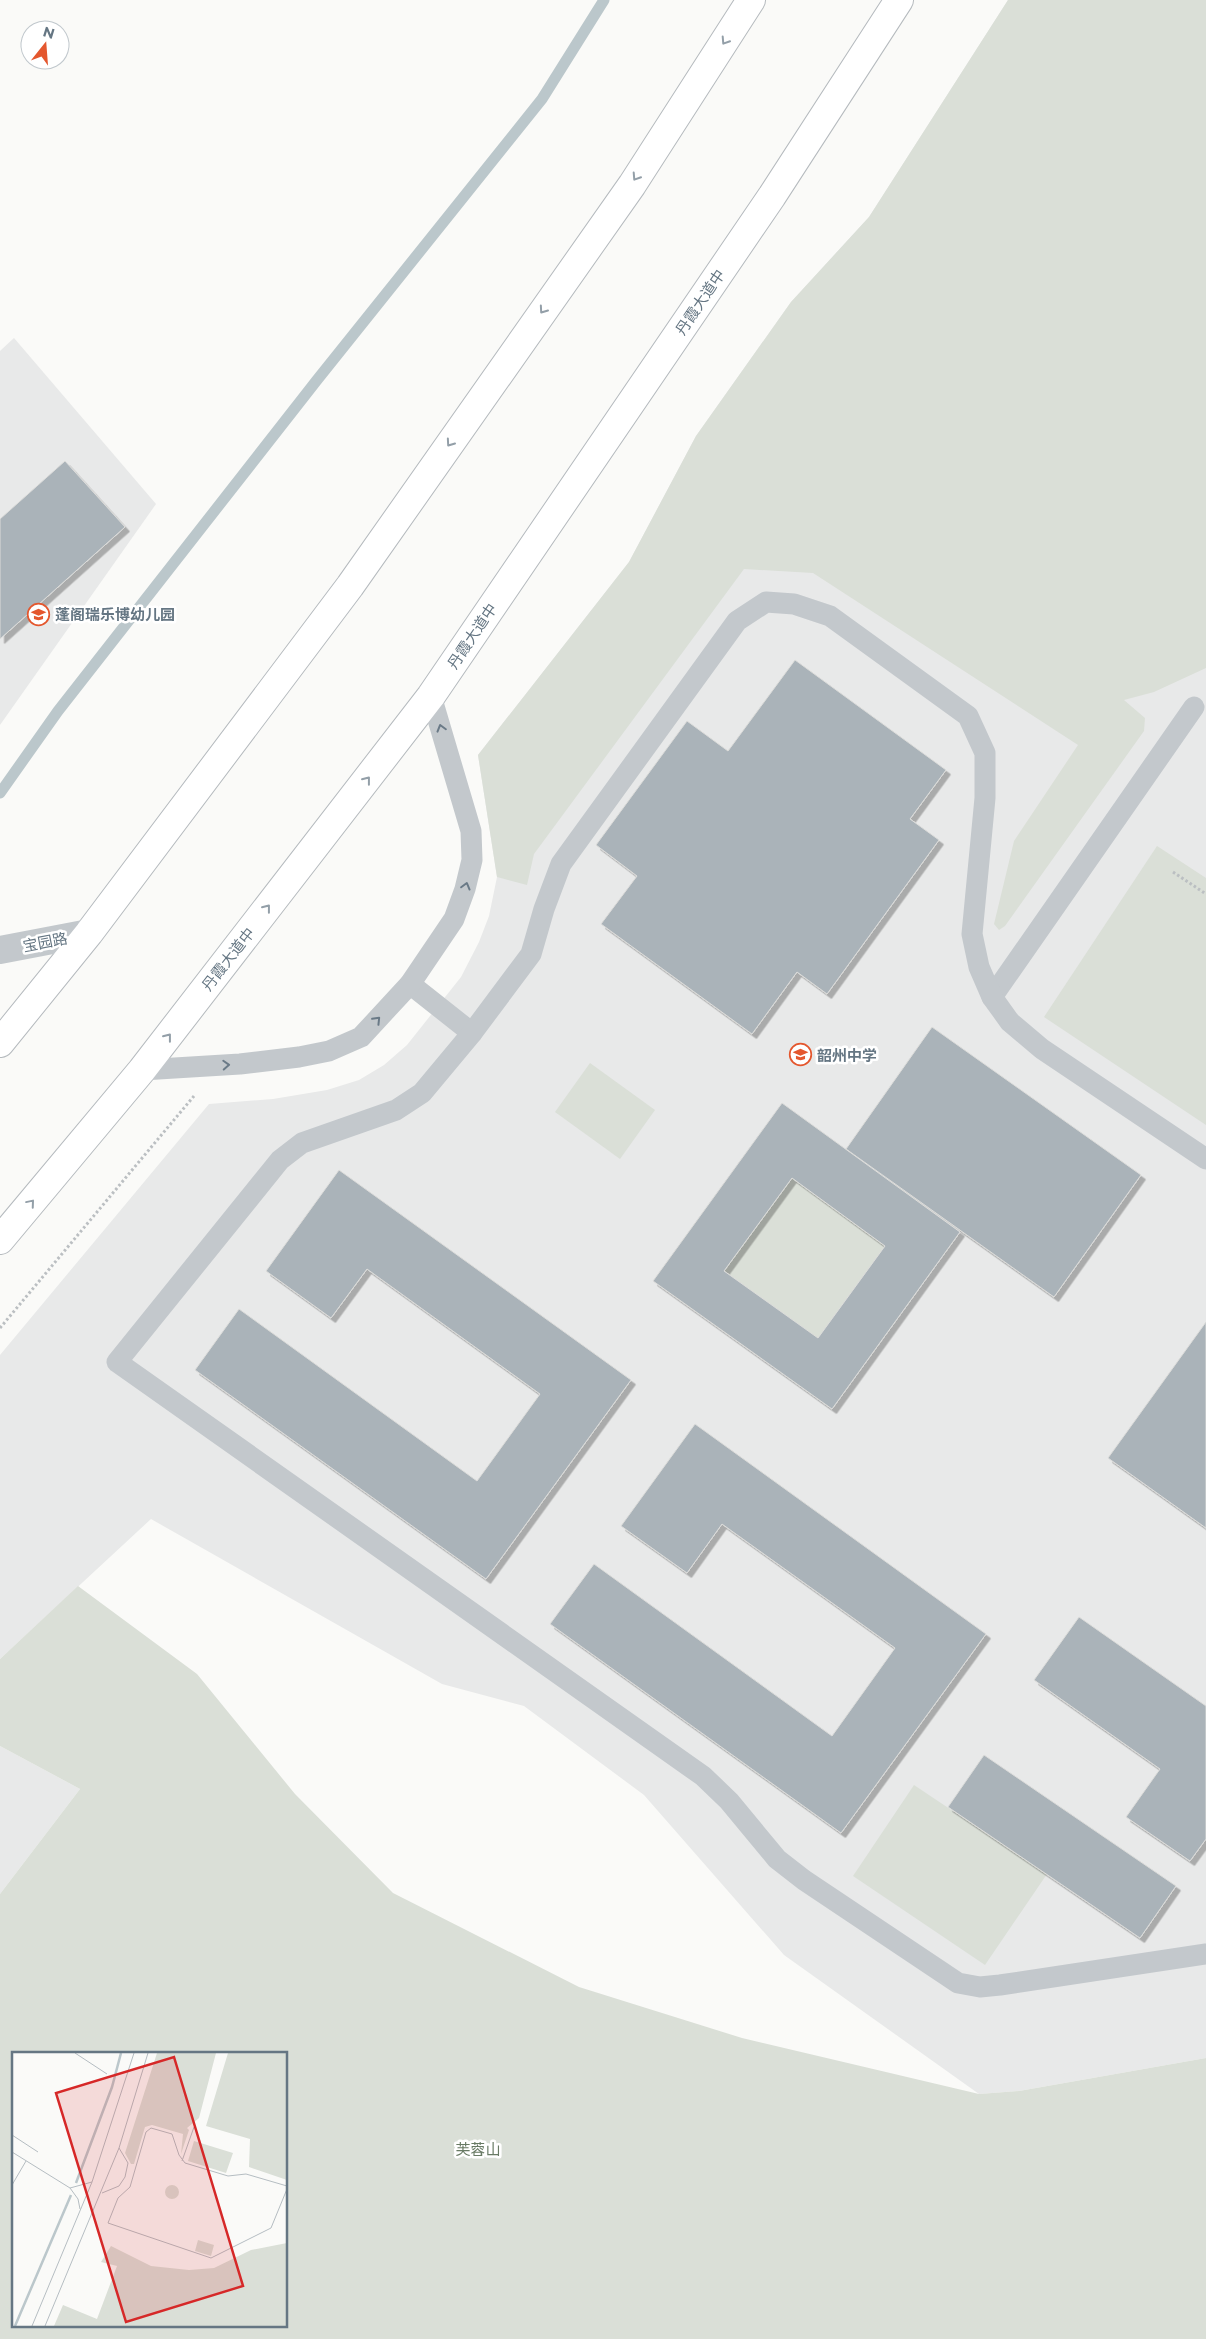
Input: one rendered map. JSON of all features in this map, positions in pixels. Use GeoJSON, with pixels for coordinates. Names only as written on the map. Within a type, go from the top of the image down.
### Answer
{"type":"FeatureCollection","features":[{"type":"Feature","properties":{"kind":"main road"},"geometry":{"type":"LineString","coordinates":[[0,1043],[90,933],[350,586],[632,185],[751,0]]}},
{"type":"Feature","properties":{"kind":"main road","name":"丹霞大道中"},"geometry":{"type":"LineString","coordinates":[[0,1240],[142,1070],[432,696],[772,196],[899,0]]}},
{"type":"Feature","properties":{"kind":"street","name":"宝园路"},"geometry":{"type":"LineString","coordinates":[[0,950],[90,933]]}},
{"type":"Feature","properties":{"kind":"lane"},"geometry":{"type":"LineString","coordinates":[[1206,1159],[1042,1049],[1010,1022],[992,997],[979,967],[972,934],[985,798],[985,753],[968,716],[830,616],[794,604],[766,602],[738,621],[561,864],[544,909],[531,954],[472,1032],[422,1093],[396,1110],[302,1143],[280,1160],[117,1362],[703,1776],[777,1859],[804,1880],[958,1983],[980,1987],[1000,1985],[1206,1954]]}},
{"type":"Feature","properties":{"kind":"lane"},"geometry":{"type":"LineString","coordinates":[[142,1070],[299,1058],[329,1051],[361,1037],[410,984],[454,919],[465,889],[472,860],[470,831],[432,696]]}},
{"type":"Feature","properties":{"kind":"lane"},"geometry":{"type":"LineString","coordinates":[[992,997],[1194,707]]}},
{"type":"Feature","properties":{"kind":"lane"},"geometry":{"type":"LineString","coordinates":[[410,984],[472,1032]]}},
{"type":"Feature","properties":{"kind":"path"},"geometry":{"type":"LineString","coordinates":[[1173,872],[1206,894]]}},
{"type":"Feature","properties":{"kind":"path"},"geometry":{"type":"LineString","coordinates":[[0,1328],[221,1065]]}},
{"type":"Feature","properties":{"kind":"shaded area","name":"韶州中学"},"geometry":{"type":"Polygon","coordinates":[[[1008,0],[1206,0],[1206,2058],[1019,2091],[979,2094],[784,1955],[644,1795],[524,1706],[442,1684],[151,1519],[0,1659],[0,1355],[209,1104],[273,1099],[327,1090],[359,1080],[384,1065],[407,1045],[461,977],[479,942],[489,916],[497,877],[478,755],[629,562],[696,436],[791,302],[869,217],[1008,0]]]}},
{"type":"Feature","properties":{"kind":"shaded area","name":"蓬阁瑞乐博幼儿园"},"geometry":{"type":"Polygon","coordinates":[[[14,338],[156,504],[0,725],[0,351],[14,338]]]}},
{"type":"Feature","properties":{"kind":"shaded area"},"geometry":{"type":"Polygon","coordinates":[[[0,1746],[80,1789],[0,1894],[0,1746]]]}},
{"type":"Feature","properties":{"kind":"green space"},"geometry":{"type":"Polygon","coordinates":[[[1008,0],[1206,0],[1206,668],[1154,692],[1124,700],[1145,718],[1144,731],[1005,926],[999,930],[994,924],[1014,841],[1078,745],[813,573],[744,569],[534,854],[527,885],[497,877],[478,755],[629,562],[696,436],[791,302],[869,217],[1008,0]]]}},
{"type":"Feature","properties":{"kind":"green space"},"geometry":{"type":"Polygon","coordinates":[[[1157,846],[1206,878],[1206,1125],[1044,1017],[1157,846]]]}},
{"type":"Feature","properties":{"kind":"green space"},"geometry":{"type":"Polygon","coordinates":[[[590,1063],[655,1110],[620,1159],[555,1112],[590,1063]]]}},
{"type":"Feature","properties":{"kind":"green space"},"geometry":{"type":"Polygon","coordinates":[[[792,1178],[885,1246],[818,1338],[724,1271],[792,1178]]]}},
{"type":"Feature","properties":{"kind":"green space","name":"芙蓉山"},"geometry":{"type":"Polygon","coordinates":[[[78,1586],[197,1674],[295,1794],[393,1893],[579,1987],[742,2038],[979,2094],[1019,2091],[1206,2058],[1206,2339],[0,2339],[0,1894],[80,1789],[0,1746],[0,1659],[78,1586]]]}},
{"type":"Feature","properties":{"kind":"green space"},"geometry":{"type":"Polygon","coordinates":[[[914,1785],[1047,1874],[985,1965],[853,1876],[914,1785]]]}},
{"type":"Feature","properties":{"kind":"building"},"geometry":{"type":"Polygon","coordinates":[[[65,461],[125,527],[0,639],[0,519],[65,461]]]}},
{"type":"Feature","properties":{"kind":"building"},"geometry":{"type":"Polygon","coordinates":[[[795,660],[946,770],[910,819],[939,840],[827,994],[797,972],[752,1034],[601,924],[637,876],[596,845],[687,721],[728,751],[795,660]]]}},
{"type":"Feature","properties":{"kind":"building"},"geometry":{"type":"Polygon","coordinates":[[[932,1027],[1141,1175],[1054,1297],[846,1149],[932,1027]]]}},
{"type":"Feature","properties":{"kind":"building"},"geometry":{"type":"Polygon","coordinates":[[[782,1103],[960,1232],[832,1409],[653,1281],[782,1103]],[[792,1178],[724,1271],[818,1338],[885,1246],[792,1178]]]}},
{"type":"Feature","properties":{"kind":"building"},"geometry":{"type":"Polygon","coordinates":[[[339,1170],[631,1380],[486,1579],[195,1370],[239,1309],[477,1481],[540,1394],[367,1269],[331,1318],[266,1271],[339,1170]]]}},
{"type":"Feature","properties":{"kind":"building"},"geometry":{"type":"Polygon","coordinates":[[[1206,1322],[1206,1528],[1108,1458],[1206,1322]]]}},
{"type":"Feature","properties":{"kind":"building"},"geometry":{"type":"Polygon","coordinates":[[[695,1424],[986,1634],[841,1833],[550,1624],[594,1564],[832,1736],[895,1648],[722,1524],[687,1573],[621,1526],[695,1424]]]}},
{"type":"Feature","properties":{"kind":"building"},"geometry":{"type":"Polygon","coordinates":[[[1079,1617],[1206,1706],[1206,1839],[1190,1861],[1126,1817],[1160,1769],[1034,1680],[1079,1617]]]}},
{"type":"Feature","properties":{"kind":"building"},"geometry":{"type":"Polygon","coordinates":[[[984,1755],[1176,1886],[1140,1938],[948,1807],[984,1755]]]}},
{"type":"Feature","properties":{"kind":"waterway"},"geometry":{"type":"LineString","coordinates":[[0,793],[58,711],[317,380],[542,99],[604,0]]}},
{"type":"Feature","properties":{"kind":"place","name":"蓬阁瑞乐博幼儿园"},"geometry":{"type":"Point","coordinates":[39,614]}},
{"type":"Feature","properties":{"kind":"place","name":"韶州中学"},"geometry":{"type":"Point","coordinates":[801,1055]}}]}
